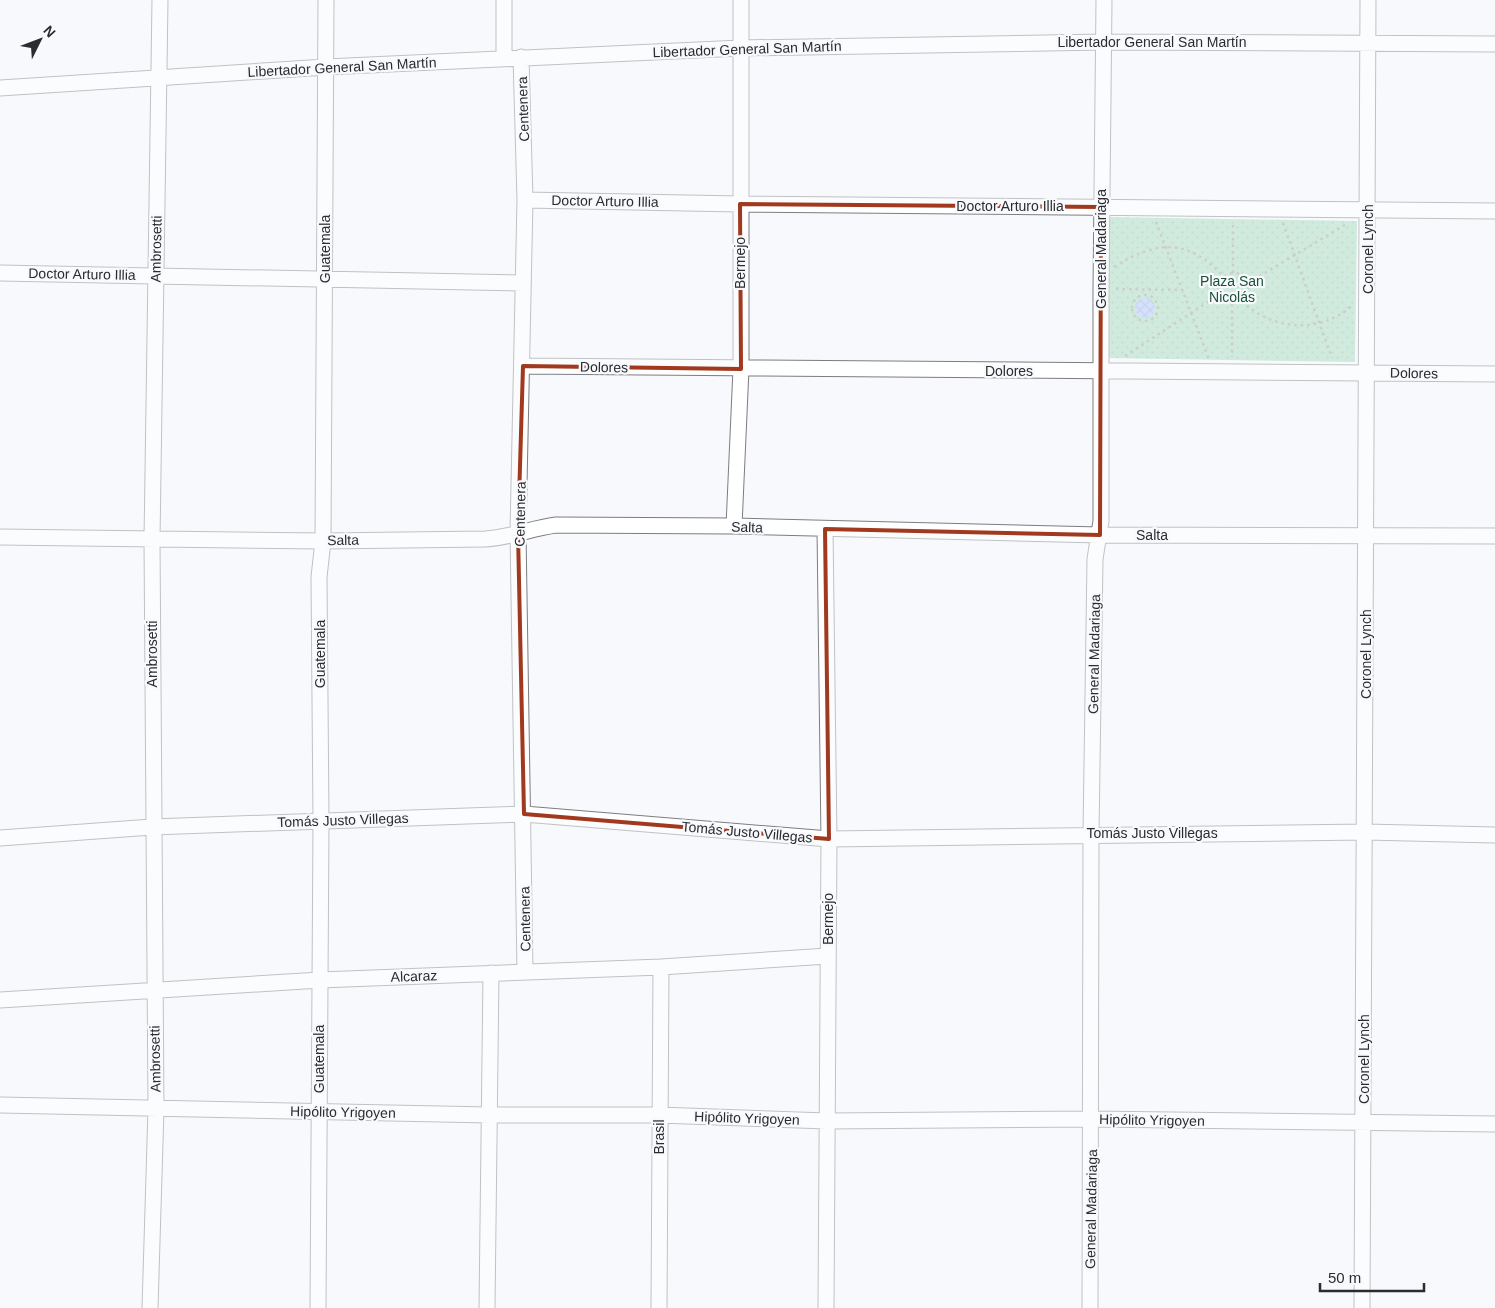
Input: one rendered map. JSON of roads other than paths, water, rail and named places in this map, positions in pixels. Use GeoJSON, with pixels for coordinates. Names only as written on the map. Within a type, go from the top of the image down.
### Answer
{"type":"FeatureCollection","features":[{"type":"Feature","properties":{"kind":"street","name":"Ambrosetti"},"geometry":{"type":"LineString","coordinates":[[150,1308],[156,1109],[152,827],[152,540],[160,0]]}},
{"type":"Feature","properties":{"kind":"street","name":"Guatemala"},"geometry":{"type":"LineString","coordinates":[[318,1308],[321,821],[319,577],[323,541],[326,0]]}},
{"type":"Feature","properties":{"kind":"street"},"geometry":{"type":"LineString","coordinates":[[504,0],[504,57]]}},
{"type":"Feature","properties":{"kind":"street","name":"Bermejo"},"geometry":{"type":"LineString","coordinates":[[734,526],[741,370],[741,0]]}},
{"type":"Feature","properties":{"kind":"street","name":"General Madariaga"},"geometry":{"type":"LineString","coordinates":[[1090,1308],[1092,1119],[1091,834],[1095,559],[1100,535],[1104,0]]}},
{"type":"Feature","properties":{"kind":"street","name":"Coronel Lynch"},"geometry":{"type":"LineString","coordinates":[[1362,1308],[1366,832],[1368,0]]}},
{"type":"Feature","properties":{"kind":"street","name":"Libertador General San Martín"},"geometry":{"type":"LineString","coordinates":[[0,88],[504,57],[741,48],[1104,42],[1495,44]]}},
{"type":"Feature","properties":{"kind":"street","name":"Centenera"},"geometry":{"type":"LineString","coordinates":[[521,57],[525,200],[524,366],[518,533],[524,814],[525,971]]}},
{"type":"Feature","properties":{"kind":"street","name":"Doctor Arturo Illia"},"geometry":{"type":"LineString","coordinates":[[525,200],[740,204],[1495,211]]}},
{"type":"Feature","properties":{"kind":"street","name":"Doctor Arturo Illia"},"geometry":{"type":"LineString","coordinates":[[0,273],[523,283]]}},
{"type":"Feature","properties":{"kind":"street","name":"Dolores"},"geometry":{"type":"LineString","coordinates":[[524,366],[741,370],[1495,374]]}},
{"type":"Feature","properties":{"kind":"street","name":"Salta"},"geometry":{"type":"LineString","coordinates":[[0,537],[323,541],[493,539],[556,525],[734,526],[1100,535],[1366,534],[1495,536]]}},
{"type":"Feature","properties":{"kind":"street","name":"Bermejo"},"geometry":{"type":"LineString","coordinates":[[825,529],[829,839],[826,1308]]}},
{"type":"Feature","properties":{"kind":"street","name":"Tomás Justo Villegas"},"geometry":{"type":"LineString","coordinates":[[0,838],[152,827],[524,814],[829,839],[1091,834],[1366,832],[1495,835]]}},
{"type":"Feature","properties":{"kind":"street","name":"Alcaraz"},"geometry":{"type":"LineString","coordinates":[[0,1000],[320,980],[661,967],[828,956]]}},
{"type":"Feature","properties":{"kind":"street","name":"Brasil"},"geometry":{"type":"LineString","coordinates":[[659,1308],[661,967]]}},
{"type":"Feature","properties":{"kind":"street"},"geometry":{"type":"LineString","coordinates":[[488,1308],[491,973]]}},
{"type":"Feature","properties":{"kind":"street","name":"Hipólito Yrigoyen"},"geometry":{"type":"LineString","coordinates":[[0,1105],[319,1112],[659,1115],[828,1121],[1092,1119],[1495,1124]]}},
{"type":"Feature","properties":{"kind":"park label","name":"Plaza San Nicolás"},"geometry":{"type":"Point","coordinates":[1232,290]}}]}
